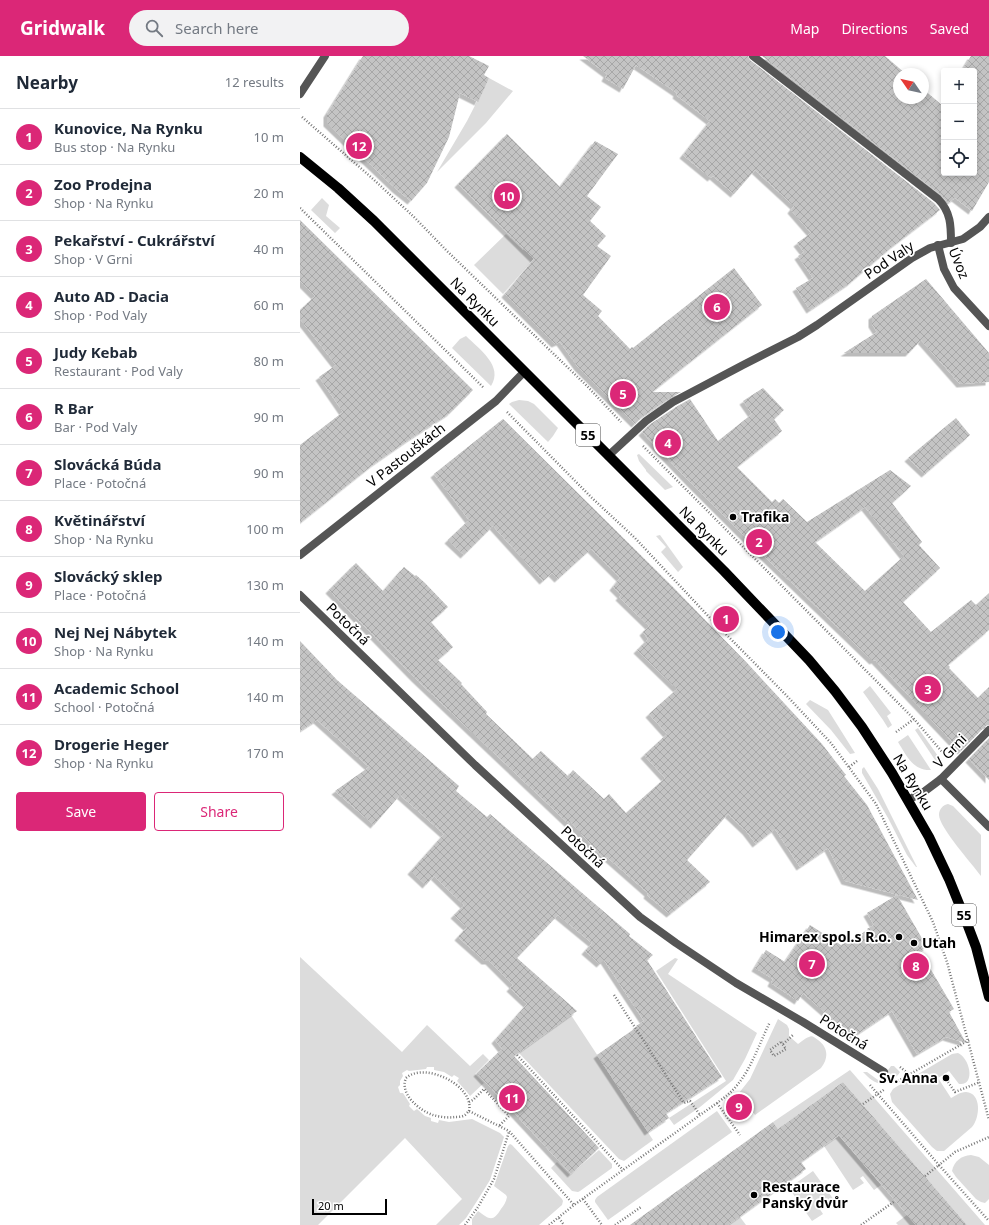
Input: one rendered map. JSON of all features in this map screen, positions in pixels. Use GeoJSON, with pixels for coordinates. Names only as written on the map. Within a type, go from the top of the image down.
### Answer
{"type":"FeatureCollection","features":[{"type":"Feature","properties":{"kind":"main road","name":"Na Rynku"},"geometry":{"type":"LineString","coordinates":[[300,157],[338,188],[374,221],[724,571],[809,660],[862,727],[892,773],[929,838],[961,905],[976,947],[989,997]]}},
{"type":"Feature","properties":{"kind":"street"},"geometry":{"type":"LineString","coordinates":[[300,94],[324,56]]}},
{"type":"Feature","properties":{"kind":"street"},"geometry":{"type":"LineString","coordinates":[[753,56],[860,138],[941,203],[947,211],[949,217],[951,243]]}},
{"type":"Feature","properties":{"kind":"street","name":"Pod Valy"},"geometry":{"type":"LineString","coordinates":[[608,456],[646,421],[673,402],[817,325],[912,258],[938,245],[964,239],[980,227],[989,216]]}},
{"type":"Feature","properties":{"kind":"street","name":"Úvoz"},"geometry":{"type":"LineString","coordinates":[[938,245],[944,269],[954,288],[989,326]]}},
{"type":"Feature","properties":{"kind":"street","name":"V Pastouškách"},"geometry":{"type":"LineString","coordinates":[[300,555],[496,401],[524,372]]}},
{"type":"Feature","properties":{"kind":"street","name":"Potočná"},"geometry":{"type":"LineString","coordinates":[[300,595],[475,765],[640,917],[669,939],[736,983],[884,1072]]}},
{"type":"Feature","properties":{"kind":"street","name":"V Grni"},"geometry":{"type":"LineString","coordinates":[[908,800],[925,791],[941,779],[989,730]]}},
{"type":"Feature","properties":{"kind":"street"},"geometry":{"type":"LineString","coordinates":[[941,779],[989,827]]}},
{"type":"Feature","properties":{"kind":"path"},"geometry":{"type":"LineString","coordinates":[[302,117],[414,217],[452,256],[588,387],[632,434],[914,719],[954,765]]}},
{"type":"Feature","properties":{"kind":"path"},"geometry":{"type":"LineString","coordinates":[[300,208],[473,377],[591,497],[635,538],[711,619],[786,695],[830,743],[849,767],[876,804],[933,922],[948,962],[989,1120]]}},
{"type":"Feature","properties":{"kind":"path"},"geometry":{"type":"LineString","coordinates":[[896,732],[914,719]]}},
{"type":"Feature","properties":{"kind":"path"},"geometry":{"type":"LineString","coordinates":[[849,767],[857,761]]}},
{"type":"Feature","properties":{"kind":"path"},"geometry":{"type":"LineString","coordinates":[[614,995],[684,1103],[690,1100],[700,1115]]}},
{"type":"Feature","properties":{"kind":"path"},"geometry":{"type":"LineString","coordinates":[[550,1225],[574,1205],[731,1092],[743,1078],[778,1007]]}},
{"type":"Feature","properties":{"kind":"path"},"geometry":{"type":"LineString","coordinates":[[894,1084],[969,1040]]}},
{"type":"Feature","properties":{"kind":"path"},"geometry":{"type":"LineString","coordinates":[[781,1042],[786,1049],[774,1056],[770,1050],[781,1042]]}},
{"type":"Feature","properties":{"kind":"path"},"geometry":{"type":"LineString","coordinates":[[517,1055],[623,1170]]}},
{"type":"Feature","properties":{"kind":"path"},"geometry":{"type":"LineString","coordinates":[[426,1072],[442,1076],[453,1082],[464,1094],[469,1102],[469,1111],[464,1116],[448,1118],[434,1116],[427,1113],[420,1109],[409,1097],[404,1087],[404,1081],[408,1076],[426,1072]]}},
{"type":"Feature","properties":{"kind":"path"},"geometry":{"type":"LineString","coordinates":[[948,1082],[954,1092],[980,1082]]}},
{"type":"Feature","properties":{"kind":"path"},"geometry":{"type":"LineString","coordinates":[[868,1083],[989,1221]]}},
{"type":"Feature","properties":{"kind":"path"},"geometry":{"type":"LineString","coordinates":[[863,1104],[888,1088]]}},
{"type":"Feature","properties":{"kind":"path"},"geometry":{"type":"LineString","coordinates":[[469,1102],[484,1089],[509,1116],[499,1126]]}},
{"type":"Feature","properties":{"kind":"path"},"geometry":{"type":"LineString","coordinates":[[717,1103],[740,1135]]}},
{"type":"Feature","properties":{"kind":"path"},"geometry":{"type":"LineString","coordinates":[[469,1111],[509,1131],[574,1205]]}},
{"type":"Feature","properties":{"kind":"path"},"geometry":{"type":"LineString","coordinates":[[465,1225],[482,1201],[494,1179],[509,1131]]}},
{"type":"Feature","properties":{"kind":"path"},"geometry":{"type":"LineString","coordinates":[[925,1176],[959,1149],[989,1137]]}},
{"type":"Feature","properties":{"kind":"path"},"geometry":{"type":"LineString","coordinates":[[583,1199],[602,1225]]}},
{"type":"Feature","properties":{"kind":"path"},"geometry":{"type":"LineString","coordinates":[[861,1225],[895,1202]]}},
{"type":"Feature","properties":{"kind":"path"},"geometry":{"type":"LineString","coordinates":[[615,1225],[641,1207]]}},
{"type":"Feature","properties":{"kind":"path"},"geometry":{"type":"LineString","coordinates":[[558,1218],[564,1225]]}},
{"type":"Feature","properties":{"kind":"shaded area"},"geometry":{"type":"Polygon","coordinates":[[[489,78],[513,91],[486,123],[437,172],[467,121],[489,78]]]}},
{"type":"Feature","properties":{"kind":"shaded area"},"geometry":{"type":"Polygon","coordinates":[[[322,198],[329,205],[326,216],[340,228],[335,233],[311,210],[322,198]]]}},
{"type":"Feature","properties":{"kind":"shaded area"},"geometry":{"type":"Polygon","coordinates":[[[586,198],[503,294],[474,265],[506,234],[523,250],[572,201],[586,198]]]}},
{"type":"Feature","properties":{"kind":"shaded area"},"geometry":{"type":"Polygon","coordinates":[[[466,336],[483,352],[492,365],[494,379],[491,386],[452,348],[460,339],[466,336]]]}},
{"type":"Feature","properties":{"kind":"shaded area"},"geometry":{"type":"Polygon","coordinates":[[[519,400],[528,401],[534,404],[558,428],[548,442],[509,404],[519,400]]]}},
{"type":"Feature","properties":{"kind":"shaded area"},"geometry":{"type":"Polygon","coordinates":[[[639,454],[673,487],[665,490],[646,471],[639,461],[637,455],[639,454]]]}},
{"type":"Feature","properties":{"kind":"shaded area"},"geometry":{"type":"Polygon","coordinates":[[[660,535],[683,567],[678,572],[661,552],[666,547],[656,536],[660,535]]]}},
{"type":"Feature","properties":{"kind":"shaded area"},"geometry":{"type":"Polygon","coordinates":[[[870,686],[891,713],[887,716],[892,725],[888,728],[863,692],[870,686]]]}},
{"type":"Feature","properties":{"kind":"shaded area"},"geometry":{"type":"Polygon","coordinates":[[[810,700],[828,710],[855,753],[850,754],[831,730],[806,704],[810,700]]]}},
{"type":"Feature","properties":{"kind":"shaded area"},"geometry":{"type":"Polygon","coordinates":[[[918,728],[943,763],[939,766],[915,730],[918,728]]]}},
{"type":"Feature","properties":{"kind":"shaded area"},"geometry":{"type":"Polygon","coordinates":[[[908,735],[931,770],[919,768],[904,752],[898,742],[908,735]]]}},
{"type":"Feature","properties":{"kind":"shaded area"},"geometry":{"type":"Polygon","coordinates":[[[864,767],[878,789],[917,867],[907,855],[862,773],[862,769],[864,767]]]}},
{"type":"Feature","properties":{"kind":"shaded area"},"geometry":{"type":"Polygon","coordinates":[[[948,804],[953,806],[981,835],[981,876],[950,837],[940,821],[940,811],[944,805],[948,804]]]}},
{"type":"Feature","properties":{"kind":"shaded area"},"geometry":{"type":"Polygon","coordinates":[[[300,957],[402,1052],[427,1025],[470,1066],[483,1054],[489,1060],[475,1074],[484,1083],[470,1096],[457,1081],[459,1078],[454,1075],[452,1077],[444,1072],[434,1070],[434,1067],[409,1071],[407,1070],[402,1073],[403,1076],[398,1087],[400,1093],[403,1093],[410,1104],[409,1106],[414,1111],[417,1109],[425,1116],[431,1118],[431,1121],[438,1123],[439,1120],[449,1122],[472,1119],[500,1133],[504,1137],[490,1180],[466,1218],[459,1225],[436,1225],[462,1199],[405,1138],[318,1225],[300,1225],[300,957]]]}},
{"type":"Feature","properties":{"kind":"shaded area"},"geometry":{"type":"Polygon","coordinates":[[[675,958],[678,959],[668,974],[757,1033],[733,1080],[700,1107],[674,1125],[669,1118],[726,1081],[656,971],[675,958]]]}},
{"type":"Feature","properties":{"kind":"shaded area"},"geometry":{"type":"Polygon","coordinates":[[[571,1015],[653,1140],[624,1161],[619,1159],[519,1053],[571,1015]]]}},
{"type":"Feature","properties":{"kind":"shaded area"},"geometry":{"type":"Polygon","coordinates":[[[778,1019],[787,1025],[789,1029],[789,1036],[798,1044],[811,1036],[815,1038],[824,1046],[826,1057],[821,1068],[755,1115],[739,1093],[750,1079],[778,1019]]]}},
{"type":"Feature","properties":{"kind":"shaded area"},"geometry":{"type":"Polygon","coordinates":[[[958,1053],[966,1060],[969,1071],[968,1081],[959,1084],[949,1071],[938,1078],[951,1098],[960,1093],[966,1092],[971,1093],[975,1097],[978,1106],[977,1118],[972,1127],[944,1151],[937,1151],[892,1102],[890,1094],[896,1087],[952,1054],[958,1053]]]}},
{"type":"Feature","properties":{"kind":"shaded area"},"geometry":{"type":"Polygon","coordinates":[[[891,1066],[894,1066],[900,1072],[895,1078],[883,1083],[873,1081],[863,1072],[867,1072],[878,1080],[883,1077],[891,1066]]]}},
{"type":"Feature","properties":{"kind":"shaded area"},"geometry":{"type":"Polygon","coordinates":[[[850,1070],[985,1225],[967,1225],[843,1082],[778,1129],[773,1122],[850,1070]]]}},
{"type":"Feature","properties":{"kind":"shaded area"},"geometry":{"type":"Polygon","coordinates":[[[717,1111],[732,1132],[608,1220],[595,1202],[597,1197],[717,1111]]]}},
{"type":"Feature","properties":{"kind":"shaded area"},"geometry":{"type":"Polygon","coordinates":[[[839,1136],[881,1185],[874,1190],[863,1176],[860,1178],[864,1183],[853,1190],[824,1146],[839,1136]]]}},
{"type":"Feature","properties":{"kind":"shaded area"},"geometry":{"type":"Polygon","coordinates":[[[510,1144],[562,1199],[562,1205],[539,1225],[472,1225],[472,1219],[478,1211],[488,1218],[493,1218],[505,1202],[507,1197],[506,1195],[494,1186],[510,1144]]]}},
{"type":"Feature","properties":{"kind":"shaded area"},"geometry":{"type":"Polygon","coordinates":[[[599,1150],[612,1164],[612,1168],[578,1192],[572,1191],[551,1168],[557,1162],[570,1175],[599,1150]]]}},
{"type":"Feature","properties":{"kind":"shaded area"},"geometry":{"type":"Polygon","coordinates":[[[971,1155],[979,1157],[989,1165],[989,1199],[985,1203],[976,1199],[952,1171],[954,1164],[958,1160],[971,1155]]]}},
{"type":"Feature","properties":{"kind":"shaded area"},"geometry":{"type":"Polygon","coordinates":[[[813,1171],[834,1200],[823,1208],[821,1206],[819,1208],[823,1214],[812,1221],[789,1188],[813,1171]]]}},
{"type":"Feature","properties":{"kind":"shaded area"},"geometry":{"type":"Polygon","coordinates":[[[907,1215],[916,1225],[898,1225],[896,1223],[907,1215]]]}},
{"type":"Feature","properties":{"kind":"shaded area"},"geometry":{"type":"Polygon","coordinates":[[[740,1217],[746,1225],[728,1225],[740,1217]]]}},
{"type":"Feature","properties":{"kind":"building"},"geometry":{"type":"Polygon","coordinates":[[[363,56],[469,56],[489,66],[484,75],[489,78],[478,102],[460,93],[449,137],[427,183],[411,201],[396,189],[327,123],[327,114],[363,56]]]}},
{"type":"Feature","properties":{"kind":"building"},"geometry":{"type":"Polygon","coordinates":[[[583,56],[748,56],[750,60],[934,203],[940,210],[893,246],[850,283],[810,310],[796,288],[813,278],[798,256],[804,252],[797,243],[811,233],[791,210],[794,206],[755,170],[734,194],[713,176],[711,178],[683,155],[710,121],[676,95],[677,93],[636,65],[623,89],[605,78],[607,74],[583,56]]]}},
{"type":"Feature","properties":{"kind":"building"},"geometry":{"type":"Polygon","coordinates":[[[762,56],[885,56],[899,68],[893,68],[893,104],[929,104],[929,94],[941,104],[941,176],[977,176],[977,68],[964,68],[971,56],[989,56],[989,182],[972,211],[955,198],[948,203],[941,195],[762,56]]]}},
{"type":"Feature","properties":{"kind":"building"},"geometry":{"type":"Polygon","coordinates":[[[507,134],[560,187],[595,141],[618,154],[587,196],[601,207],[590,221],[606,236],[597,246],[611,256],[583,295],[602,311],[598,316],[630,349],[734,268],[762,305],[652,392],[681,392],[643,416],[635,424],[578,367],[560,342],[555,344],[505,294],[534,259],[458,184],[507,134]]]}},
{"type":"Feature","properties":{"kind":"building"},"geometry":{"type":"Polygon","coordinates":[[[300,220],[473,390],[450,413],[374,464],[300,523],[300,445],[343,412],[319,377],[336,365],[300,319],[300,310],[315,296],[300,281],[300,220]]]}},
{"type":"Feature","properties":{"kind":"building"},"geometry":{"type":"Polygon","coordinates":[[[926,279],[989,353],[989,382],[960,384],[921,340],[909,353],[844,353],[877,332],[872,324],[872,316],[926,279]]]}},
{"type":"Feature","properties":{"kind":"building"},"geometry":{"type":"Polygon","coordinates":[[[763,388],[784,410],[774,419],[782,431],[737,467],[772,502],[775,499],[779,503],[783,499],[807,522],[890,470],[911,486],[892,503],[922,542],[919,545],[940,568],[903,602],[931,632],[971,600],[976,605],[989,593],[989,630],[948,665],[950,667],[949,668],[978,698],[989,687],[989,725],[985,726],[961,751],[875,660],[873,661],[764,556],[642,432],[649,425],[690,399],[718,441],[752,414],[743,401],[763,388]],[[865,507],[815,542],[865,591],[904,556],[865,507]]]}},
{"type":"Feature","properties":{"kind":"building"},"geometry":{"type":"Polygon","coordinates":[[[956,418],[970,435],[925,474],[908,458],[956,418]]]}},
{"type":"Feature","properties":{"kind":"building"},"geometry":{"type":"Polygon","coordinates":[[[503,419],[672,586],[747,663],[822,744],[846,775],[844,776],[867,805],[918,900],[845,881],[828,848],[800,867],[775,829],[756,844],[746,831],[728,814],[687,860],[710,882],[670,914],[647,895],[648,893],[607,857],[604,859],[571,822],[569,824],[415,678],[329,590],[356,563],[383,591],[404,567],[425,583],[448,607],[431,622],[453,647],[438,660],[462,683],[461,684],[487,712],[486,714],[533,759],[541,751],[568,776],[573,770],[604,799],[609,794],[626,813],[665,778],[644,755],[667,734],[649,714],[677,689],[637,650],[648,639],[643,632],[649,626],[619,597],[621,595],[613,587],[620,578],[591,549],[558,579],[552,573],[543,581],[493,526],[464,555],[448,540],[469,520],[434,474],[503,419]]]}},
{"type":"Feature","properties":{"kind":"building"},"geometry":{"type":"Polygon","coordinates":[[[300,641],[337,680],[459,786],[456,791],[487,817],[490,814],[630,934],[629,936],[653,955],[647,960],[722,1077],[666,1113],[669,1118],[648,1132],[597,1055],[644,1021],[604,960],[600,964],[585,951],[592,943],[558,915],[517,958],[577,1011],[514,1056],[599,1148],[571,1174],[477,1073],[502,1049],[495,1040],[527,1004],[510,988],[513,985],[489,961],[485,961],[458,937],[467,927],[454,915],[464,905],[434,876],[426,885],[411,871],[444,834],[400,795],[374,825],[335,791],[369,767],[317,720],[300,731],[300,641]]]}},
{"type":"Feature","properties":{"kind":"building"},"geometry":{"type":"Polygon","coordinates":[[[989,738],[989,780],[969,759],[989,738]]]}},
{"type":"Feature","properties":{"kind":"building"},"geometry":{"type":"Polygon","coordinates":[[[897,895],[927,947],[920,951],[954,1009],[949,1012],[966,1043],[946,1037],[917,1054],[892,1011],[853,1037],[803,993],[798,1001],[771,983],[773,979],[755,968],[766,950],[785,962],[810,925],[841,945],[874,925],[867,913],[897,895]]]}},
{"type":"Feature","properties":{"kind":"building"},"geometry":{"type":"Polygon","coordinates":[[[843,1082],[967,1225],[916,1225],[839,1135],[801,1162],[806,1169],[728,1225],[630,1225],[773,1122],[778,1129],[843,1082]]]}},
{"type":"Feature","properties":{"kind":"place","name":"Drogerie Heger"},"geometry":{"type":"Point","coordinates":[359,146]}},
{"type":"Feature","properties":{"kind":"place","name":"Nej Nej Nábytek"},"geometry":{"type":"Point","coordinates":[507,196]}},
{"type":"Feature","properties":{"kind":"place","name":"R Bar"},"geometry":{"type":"Point","coordinates":[717,307]}},
{"type":"Feature","properties":{"kind":"place","name":"Judy Kebab"},"geometry":{"type":"Point","coordinates":[623,394]}},
{"type":"Feature","properties":{"kind":"place","name":"Auto AD - Dacia"},"geometry":{"type":"Point","coordinates":[668,443]}},
{"type":"Feature","properties":{"kind":"place","name":"Trafika"},"geometry":{"type":"Point","coordinates":[733,517]}},
{"type":"Feature","properties":{"kind":"place","name":"Zoo Prodejna"},"geometry":{"type":"Point","coordinates":[759,542]}},
{"type":"Feature","properties":{"kind":"place","name":"Kunovice, Na Rynku"},"geometry":{"type":"Point","coordinates":[726,619]}},
{"type":"Feature","properties":{"kind":"place","name":"Pekařství - Cukrářství"},"geometry":{"type":"Point","coordinates":[928,689]}},
{"type":"Feature","properties":{"kind":"place","name":"Himarex spol.s R.o."},"geometry":{"type":"Point","coordinates":[899,937]}},
{"type":"Feature","properties":{"kind":"place","name":"Utah"},"geometry":{"type":"Point","coordinates":[914,943]}},
{"type":"Feature","properties":{"kind":"place","name":"Slovácká Búda"},"geometry":{"type":"Point","coordinates":[812,964]}},
{"type":"Feature","properties":{"kind":"place","name":"Květinářství"},"geometry":{"type":"Point","coordinates":[916,966]}},
{"type":"Feature","properties":{"kind":"place","name":"Sv. Anna"},"geometry":{"type":"Point","coordinates":[946,1078]}},
{"type":"Feature","properties":{"kind":"place","name":"Academic School"},"geometry":{"type":"Point","coordinates":[512,1098]}},
{"type":"Feature","properties":{"kind":"place","name":"Slovácký sklep"},"geometry":{"type":"Point","coordinates":[739,1107]}},
{"type":"Feature","properties":{"kind":"place","name":"Restaurace Panský dvůr"},"geometry":{"type":"Point","coordinates":[754,1195]}}]}
